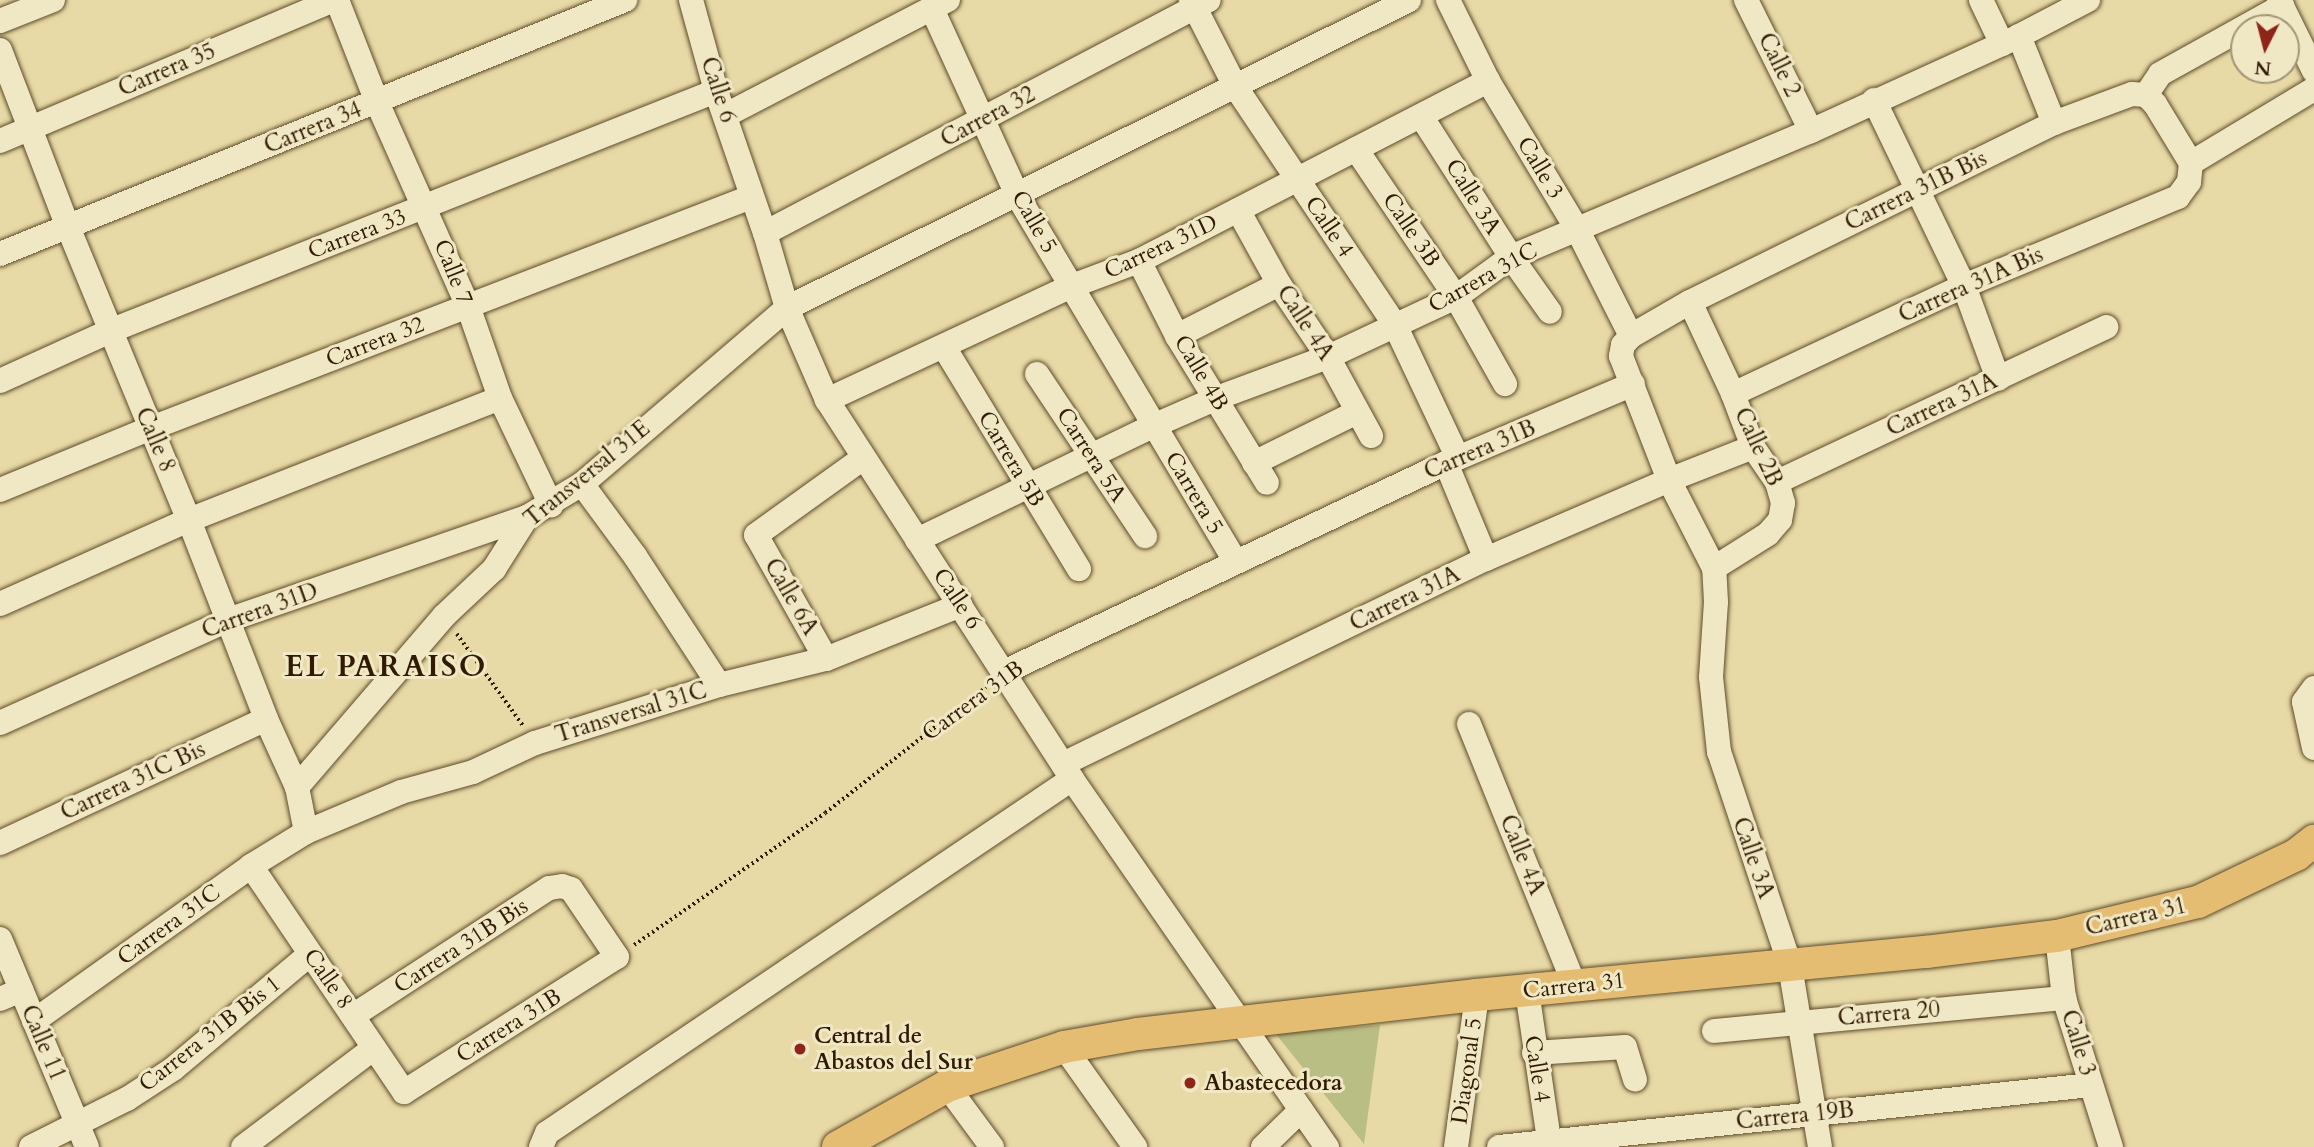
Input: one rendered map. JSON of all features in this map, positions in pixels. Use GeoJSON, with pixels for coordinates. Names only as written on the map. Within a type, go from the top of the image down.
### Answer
{"type":"FeatureCollection","features":[{"type":"Feature","properties":{"kind":"main road","name":"Carrera 31"},"geometry":{"type":"LineString","coordinates":[[852,1144],[947,1086],[1064,1047],[1138,1034],[1477,995],[2057,936],[2198,902],[2296,855],[2314,842]]}},
{"type":"Feature","properties":{"kind":"street"},"geometry":{"type":"LineString","coordinates":[[0,21],[53,0]]}},
{"type":"Feature","properties":{"kind":"street","name":"Calle 7"},"geometry":{"type":"LineString","coordinates":[[336,0],[377,102],[468,306],[500,398],[551,505]]}},
{"type":"Feature","properties":{"kind":"street","name":"Carrera 35"},"geometry":{"type":"LineString","coordinates":[[0,141],[336,0]]}},
{"type":"Feature","properties":{"kind":"street","name":"Carrera 34"},"geometry":{"type":"LineString","coordinates":[[0,254],[625,0]]}},
{"type":"Feature","properties":{"kind":"street","name":"Calle 6"},"geometry":{"type":"LineString","coordinates":[[691,0],[716,91],[765,233],[787,308],[827,400],[1067,772],[1327,1147]]}},
{"type":"Feature","properties":{"kind":"street"},"geometry":{"type":"LineString","coordinates":[[787,308],[1409,0]]}},
{"type":"Feature","properties":{"kind":"street","name":"Calle 3"},"geometry":{"type":"LineString","coordinates":[[1448,0],[1488,80],[1577,229],[1631,336]]}},
{"type":"Feature","properties":{"kind":"street","name":"Calle 2"},"geometry":{"type":"LineString","coordinates":[[1746,0],[1811,131]]}},
{"type":"Feature","properties":{"kind":"street"},"geometry":{"type":"LineString","coordinates":[[1981,0],[2010,40],[2053,123]]}},
{"type":"Feature","properties":{"kind":"street","name":"Carrera 31C"},"geometry":{"type":"LineString","coordinates":[[917,540],[1153,426],[1217,398],[1328,357],[1456,297],[1511,257],[1811,131],[2010,40],[2088,0]]}},
{"type":"Feature","properties":{"kind":"street","name":"Calle 4"},"geometry":{"type":"LineString","coordinates":[[1198,2],[1236,86],[1395,325],[1452,461],[1486,559]]}},
{"type":"Feature","properties":{"kind":"street","name":"Carrera 32"},"geometry":{"type":"LineString","coordinates":[[765,233],[1198,2]]}},
{"type":"Feature","properties":{"kind":"street"},"geometry":{"type":"LineString","coordinates":[[2314,71],[2281,3],[2160,74],[2146,95],[2155,104],[2191,163],[2314,89]]}},
{"type":"Feature","properties":{"kind":"street"},"geometry":{"type":"LineString","coordinates":[[726,116],[940,5]]}},
{"type":"Feature","properties":{"kind":"street","name":"Calle 5"},"geometry":{"type":"LineString","coordinates":[[940,5],[983,119],[1017,195],[1153,426]]}},
{"type":"Feature","properties":{"kind":"street","name":"Calle 8"},"geometry":{"type":"LineString","coordinates":[[0,50],[149,429],[189,520],[266,719],[296,787],[306,832]]}},
{"type":"Feature","properties":{"kind":"street","name":"Carrera 31D"},"geometry":{"type":"LineString","coordinates":[[827,400],[944,348],[1072,286],[1139,261],[1298,181],[1488,80]]}},
{"type":"Feature","properties":{"kind":"street","name":"Carrera 33"},"geometry":{"type":"LineString","coordinates":[[0,381],[110,331],[716,91]]}},
{"type":"Feature","properties":{"kind":"street","name":"Carrera 31B Bis"},"geometry":{"type":"LineString","coordinates":[[1631,336],[1690,302],[2053,123],[2132,93],[2146,95]]}},
{"type":"Feature","properties":{"kind":"street"},"geometry":{"type":"LineString","coordinates":[[1874,100],[1964,286],[1998,379]]}},
{"type":"Feature","properties":{"kind":"street","name":"Calle 3A"},"geometry":{"type":"LineString","coordinates":[[1421,116],[1549,312]]}},
{"type":"Feature","properties":{"kind":"street","name":"Calle 3B"},"geometry":{"type":"LineString","coordinates":[[1356,149],[1456,297],[1505,384]]}},
{"type":"Feature","properties":{"kind":"street","name":"Carrera 31A Bis"},"geometry":{"type":"LineString","coordinates":[[1733,394],[1964,286],[2179,197],[2189,182],[2191,163]]}},
{"type":"Feature","properties":{"kind":"street","name":"Carrera 32"},"geometry":{"type":"LineString","coordinates":[[0,490],[149,429],[751,197]]}},
{"type":"Feature","properties":{"kind":"street","name":"Calle 4A"},"geometry":{"type":"LineString","coordinates":[[1238,210],[1279,284],[1328,357],[1371,436]]}},
{"type":"Feature","properties":{"kind":"street","name":"Calle 4B"},"geometry":{"type":"LineString","coordinates":[[1139,261],[1177,336],[1261,473],[1357,412]]}},
{"type":"Feature","properties":{"kind":"street"},"geometry":{"type":"LineString","coordinates":[[1177,336],[1279,284]]}},
{"type":"Feature","properties":{"kind":"street","name":"Calle 2B"},"geometry":{"type":"LineString","coordinates":[[1690,302],[1733,394],[1753,447],[1777,482],[1783,503],[1780,520],[1768,534],[1714,568]]}},
{"type":"Feature","properties":{"kind":"street","name":"Transversal 31E"},"geometry":{"type":"LineString","coordinates":[[296,787],[444,616],[494,569],[527,517],[582,484],[787,308]]}},
{"type":"Feature","properties":{"kind":"street","name":"Carrera 31A"},"geometry":{"type":"LineString","coordinates":[[1777,482],[2106,327]]}},
{"type":"Feature","properties":{"kind":"street"},"geometry":{"type":"LineString","coordinates":[[1631,336],[1623,345],[1621,356],[1669,480],[1714,568]]}},
{"type":"Feature","properties":{"kind":"street","name":"Carrera 5B"},"geometry":{"type":"LineString","coordinates":[[944,348],[1079,569]]}},
{"type":"Feature","properties":{"kind":"street","name":"Carrera 5A"},"geometry":{"type":"LineString","coordinates":[[1037,374],[1145,536]]}},
{"type":"Feature","properties":{"kind":"street","name":"Carrera 31B"},"geometry":{"type":"LineString","coordinates":[[1004,672],[1452,461],[1633,384]]}},
{"type":"Feature","properties":{"kind":"street"},"geometry":{"type":"LineString","coordinates":[[0,604],[189,520],[500,398]]}},
{"type":"Feature","properties":{"kind":"street","name":"Carrera 5"},"geometry":{"type":"LineString","coordinates":[[1153,426],[1235,561]]}},
{"type":"Feature","properties":{"kind":"street","name":"Carrera 31A"},"geometry":{"type":"LineString","coordinates":[[541,1147],[547,1133],[1067,772],[1486,559],[1753,447]]}},
{"type":"Feature","properties":{"kind":"street","name":"Calle 6A"},"geometry":{"type":"LineString","coordinates":[[826,659],[756,535],[863,458]]}},
{"type":"Feature","properties":{"kind":"street"},"geometry":{"type":"LineString","coordinates":[[582,484],[635,556],[719,685]]}},
{"type":"Feature","properties":{"kind":"street","name":"Carrera 31D"},"geometry":{"type":"LineString","coordinates":[[0,723],[228,620],[527,517]]}},
{"type":"Feature","properties":{"kind":"street","name":"Calle 3A"},"geometry":{"type":"LineString","coordinates":[[1714,568],[1717,603],[1710,677],[1718,752],[1790,965],[1819,1147]]}},
{"type":"Feature","properties":{"kind":"street","name":"Transversal 31C"},"geometry":{"type":"LineString","coordinates":[[306,832],[401,792],[473,772],[536,743],[719,685],[826,659],[961,605]]}},
{"type":"Feature","properties":{"kind":"street"},"geometry":{"type":"LineString","coordinates":[[2314,688],[2304,702],[2314,748]]}},
{"type":"Feature","properties":{"kind":"street","name":"Carrera 31C Bis"},"geometry":{"type":"LineString","coordinates":[[0,843],[266,719]]}},
{"type":"Feature","properties":{"kind":"street","name":"Calle 4A"},"geometry":{"type":"LineString","coordinates":[[1468,724],[1575,986]]}},
{"type":"Feature","properties":{"kind":"street","name":"Carrera 31C"},"geometry":{"type":"LineString","coordinates":[[34,1021],[251,866],[306,832]]}},
{"type":"Feature","properties":{"kind":"street","name":"Calle 8"},"geometry":{"type":"LineString","coordinates":[[251,866],[404,1092]]}},
{"type":"Feature","properties":{"kind":"street","name":"Carrera 31B Bis"},"geometry":{"type":"LineString","coordinates":[[353,1016],[550,888],[562,886],[571,889],[617,957]]}},
{"type":"Feature","properties":{"kind":"street","name":"Calle 3"},"geometry":{"type":"LineString","coordinates":[[2057,936],[2064,998],[2111,1147]]}},
{"type":"Feature","properties":{"kind":"street","name":"Calle 11"},"geometry":{"type":"LineString","coordinates":[[0,939],[10,995],[34,1021],[88,1147]]}},
{"type":"Feature","properties":{"kind":"street","name":"Carrera 31B Bis 1"},"geometry":{"type":"LineString","coordinates":[[31,1147],[127,1099],[173,1069],[310,954]]}},
{"type":"Feature","properties":{"kind":"street","name":"Carrera 31B"},"geometry":{"type":"LineString","coordinates":[[404,1092],[617,957]]}},
{"type":"Feature","properties":{"kind":"street","name":"Calle 4"},"geometry":{"type":"LineString","coordinates":[[1527,991],[1549,1144]]}},
{"type":"Feature","properties":{"kind":"street","name":"Diagonal 5"},"geometry":{"type":"LineString","coordinates":[[1456,1147],[1477,995]]}},
{"type":"Feature","properties":{"kind":"street","name":"Carrera 20"},"geometry":{"type":"LineString","coordinates":[[1714,1031],[2064,998]]}},
{"type":"Feature","properties":{"kind":"street"},"geometry":{"type":"LineString","coordinates":[[1064,1047],[1135,1147]]}},
{"type":"Feature","properties":{"kind":"street"},"geometry":{"type":"LineString","coordinates":[[1534,1053],[1625,1047],[1634,1080]]}},
{"type":"Feature","properties":{"kind":"street"},"geometry":{"type":"LineString","coordinates":[[243,1147],[374,1048]]}},
{"type":"Feature","properties":{"kind":"street","name":"Carrera 19B"},"geometry":{"type":"LineString","coordinates":[[1499,1147],[1549,1144],[2091,1085]]}},
{"type":"Feature","properties":{"kind":"street"},"geometry":{"type":"LineString","coordinates":[[947,1086],[992,1147]]}},
{"type":"Feature","properties":{"kind":"street"},"geometry":{"type":"LineString","coordinates":[[1262,1147],[1301,1110]]}},
{"type":"Feature","properties":{"kind":"path"},"geometry":{"type":"LineString","coordinates":[[444,616],[536,743]]}},
{"type":"Feature","properties":{"kind":"path","name":"Carrera 31B"},"geometry":{"type":"LineString","coordinates":[[617,957],[825,813],[1004,672]]}},
{"type":"Feature","properties":{"kind":"green space"},"geometry":{"type":"Polygon","coordinates":[[[1380,1025],[1364,1144],[1275,1033],[1380,1025]]]}},
{"type":"Feature","properties":{"kind":"place","name":"Central de Abastos del Sur"},"geometry":{"type":"Point","coordinates":[800,1049]}},
{"type":"Feature","properties":{"kind":"place","name":"Abastecedora"},"geometry":{"type":"Point","coordinates":[1190,1083]}},
{"type":"Feature","properties":{"kind":"district","name":"EL PARAISO"},"geometry":{"type":"Point","coordinates":[386,667]}}]}
